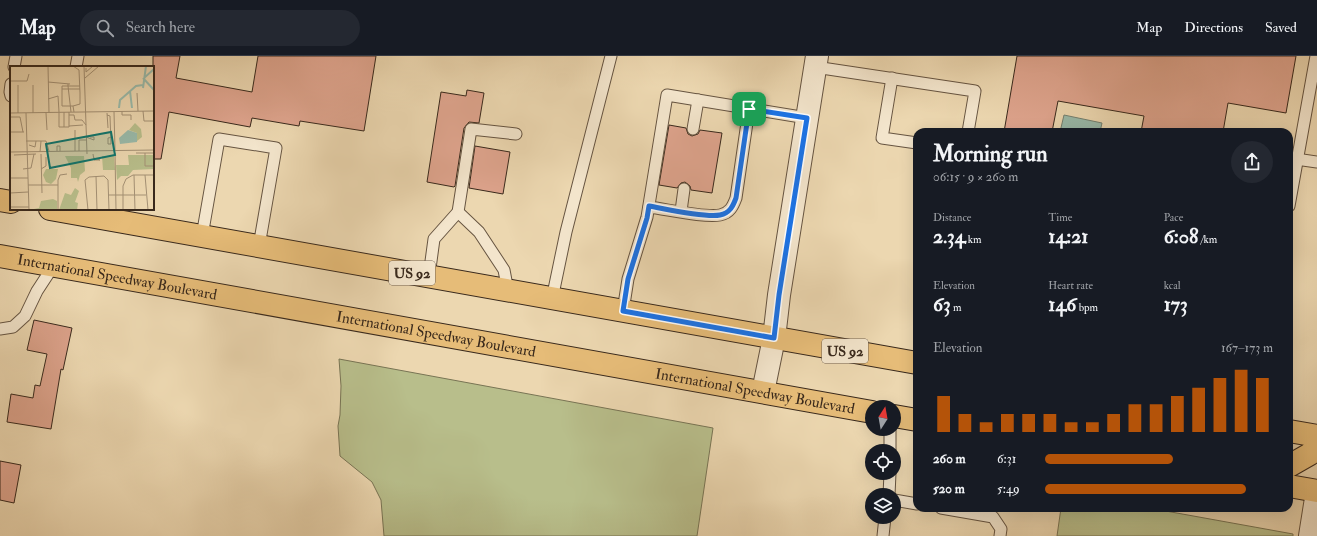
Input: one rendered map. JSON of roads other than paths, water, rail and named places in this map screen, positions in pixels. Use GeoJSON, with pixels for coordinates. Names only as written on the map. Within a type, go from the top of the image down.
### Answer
{"type":"FeatureCollection","features":[{"type":"Feature","properties":{"kind":"main road"},"geometry":{"type":"LineString","coordinates":[[0,200],[10,202]]}},
{"type":"Feature","properties":{"kind":"main road","name":"US 92"},"geometry":{"type":"LineString","coordinates":[[56,210],[913,363]]}},
{"type":"Feature","properties":{"kind":"main road","name":"International Speedway Boulevard"},"geometry":{"type":"LineString","coordinates":[[0,256],[865,411]]}},
{"type":"Feature","properties":{"kind":"main road"},"geometry":{"type":"LineString","coordinates":[[901,417],[913,419]]}},
{"type":"Feature","properties":{"kind":"main road"},"geometry":{"type":"LineString","coordinates":[[1293,432],[1317,436]]}},
{"type":"Feature","properties":{"kind":"main road"},"geometry":{"type":"LineString","coordinates":[[1293,464],[1310,454],[1317,446]]}},
{"type":"Feature","properties":{"kind":"main road"},"geometry":{"type":"LineString","coordinates":[[1293,487],[1317,492]]}},
{"type":"Feature","properties":{"kind":"street"},"geometry":{"type":"LineString","coordinates":[[763,392],[774,338],[780,287],[816,62]]}},
{"type":"Feature","properties":{"kind":"street"},"geometry":{"type":"LineString","coordinates":[[1310,536],[1317,492]]}},
{"type":"Feature","properties":{"kind":"lane"},"geometry":{"type":"LineString","coordinates":[[14,66],[16,56]]}},
{"type":"Feature","properties":{"kind":"lane"},"geometry":{"type":"LineString","coordinates":[[76,66],[78,56]]}},
{"type":"Feature","properties":{"kind":"lane"},"geometry":{"type":"LineString","coordinates":[[552,298],[566,232],[611,56]]}},
{"type":"Feature","properties":{"kind":"lane"},"geometry":{"type":"LineString","coordinates":[[1316,56],[1293,158],[1317,162]]}},
{"type":"Feature","properties":{"kind":"lane"},"geometry":{"type":"LineString","coordinates":[[816,62],[892,78],[975,91],[969,128]]}},
{"type":"Feature","properties":{"kind":"lane"},"geometry":{"type":"LineString","coordinates":[[892,78],[882,138],[913,142]]}},
{"type":"Feature","properties":{"kind":"lane"},"geometry":{"type":"LineString","coordinates":[[623,311],[628,279],[647,218],[667,95],[807,118]]}},
{"type":"Feature","properties":{"kind":"lane"},"geometry":{"type":"LineString","coordinates":[[693,129],[698,100]]}},
{"type":"Feature","properties":{"kind":"lane"},"geometry":{"type":"LineString","coordinates":[[649,206],[708,215],[721,215],[732,208],[736,198],[749,109]]}},
{"type":"Feature","properties":{"kind":"lane"},"geometry":{"type":"LineString","coordinates":[[429,276],[434,239],[458,212],[471,129],[516,134]]}},
{"type":"Feature","properties":{"kind":"lane"},"geometry":{"type":"LineString","coordinates":[[202,236],[219,139],[276,148],[259,246]]}},
{"type":"Feature","properties":{"kind":"lane"},"geometry":{"type":"LineString","coordinates":[[680,211],[684,189]]}},
{"type":"Feature","properties":{"kind":"lane"},"geometry":{"type":"LineString","coordinates":[[458,212],[479,232],[496,257],[504,270],[508,291]]}},
{"type":"Feature","properties":{"kind":"lane"},"geometry":{"type":"LineString","coordinates":[[0,329],[13,327],[25,316],[37,291],[54,265]]}},
{"type":"Feature","properties":{"kind":"lane"},"geometry":{"type":"LineString","coordinates":[[901,501],[913,503]]}},
{"type":"Feature","properties":{"kind":"lane"},"geometry":{"type":"LineString","coordinates":[[965,512],[994,517],[1002,529],[1000,536]]}},
{"type":"Feature","properties":{"kind":"lane"},"geometry":{"type":"LineString","coordinates":[[882,536],[885,524]]}}]}
